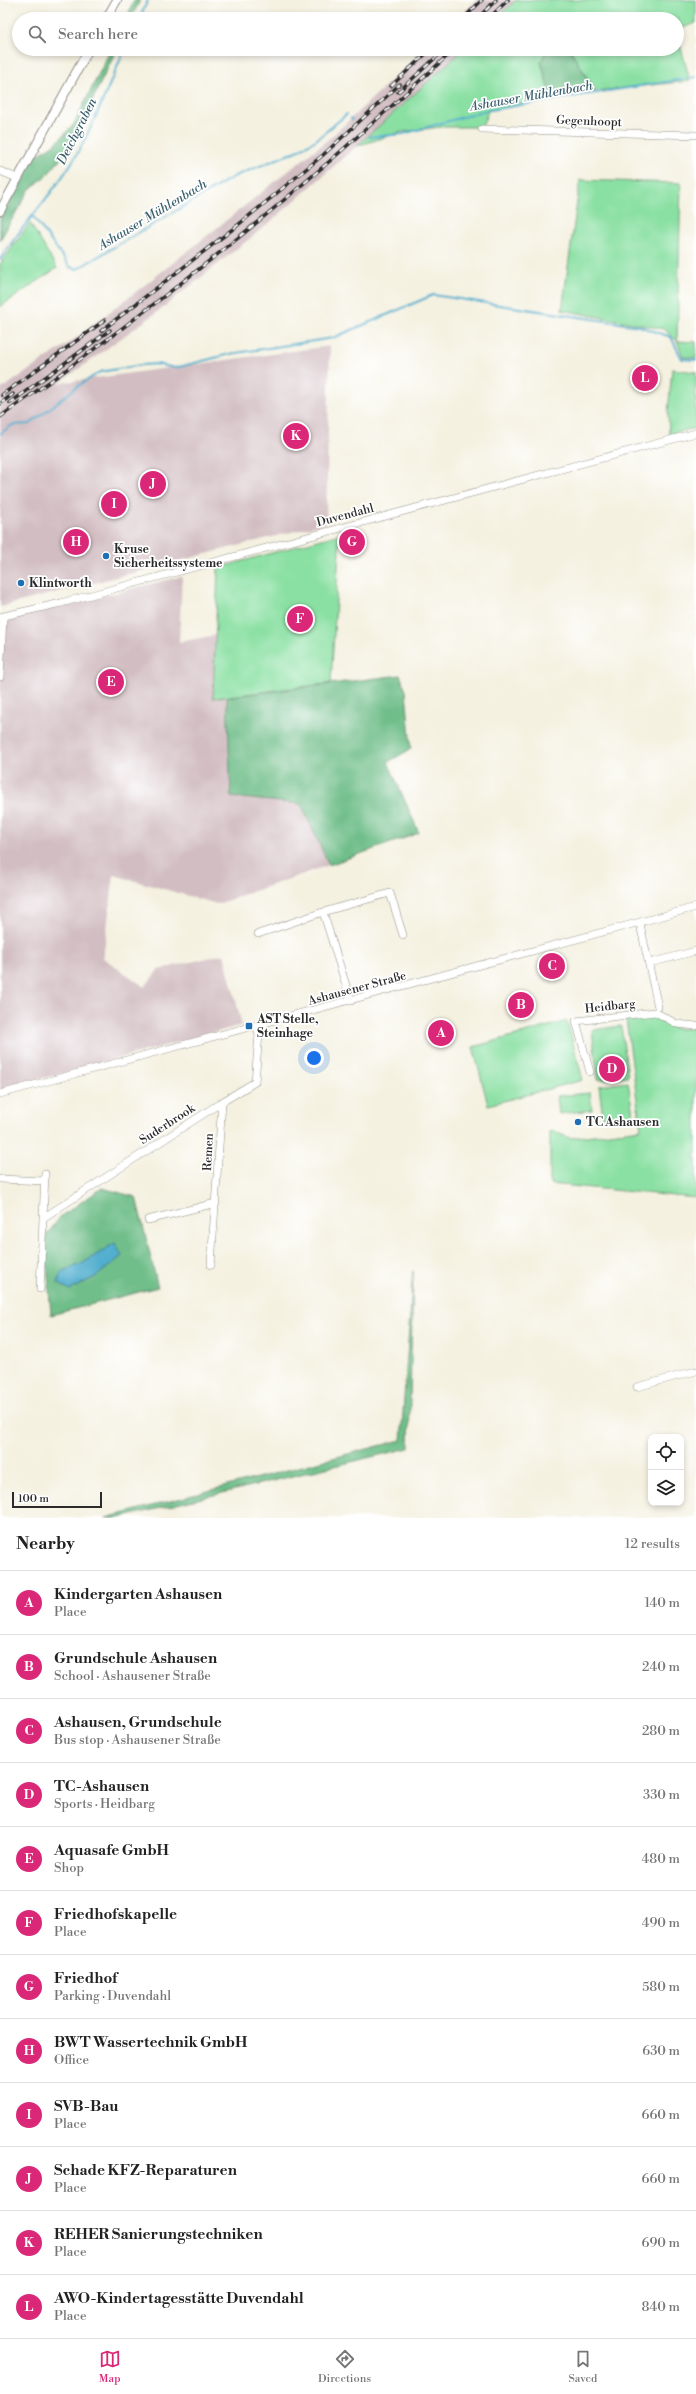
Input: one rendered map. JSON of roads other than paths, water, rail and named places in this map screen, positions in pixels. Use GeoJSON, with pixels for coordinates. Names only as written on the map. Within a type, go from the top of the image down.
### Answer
{"type":"FeatureCollection","features":[{"type":"Feature","properties":{"kind":"main road"},"geometry":{"type":"LineString","coordinates":[[110,12],[117,0]]}},
{"type":"Feature","properties":{"kind":"main road"},"geometry":{"type":"LineString","coordinates":[[0,211],[85,56]]}},
{"type":"Feature","properties":{"kind":"street","name":"Gegenhoopt"},"geometry":{"type":"LineString","coordinates":[[482,129],[696,135]]}},
{"type":"Feature","properties":{"kind":"street"},"geometry":{"type":"LineString","coordinates":[[0,172],[17,178]]}},
{"type":"Feature","properties":{"kind":"street","name":"Duvendahl"},"geometry":{"type":"LineString","coordinates":[[2,617],[61,603],[696,433]]}},
{"type":"Feature","properties":{"kind":"street"},"geometry":{"type":"LineString","coordinates":[[0,678],[2,617]]}},
{"type":"Feature","properties":{"kind":"street"},"geometry":{"type":"LineString","coordinates":[[258,934],[323,912],[390,893],[403,935]]}},
{"type":"Feature","properties":{"kind":"street","name":"Ashausener Straße"},"geometry":{"type":"LineString","coordinates":[[0,1094],[640,924],[696,907]]}},
{"type":"Feature","properties":{"kind":"street"},"geometry":{"type":"LineString","coordinates":[[323,912],[351,1001]]}},
{"type":"Feature","properties":{"kind":"street"},"geometry":{"type":"LineString","coordinates":[[640,924],[650,963],[658,1007]]}},
{"type":"Feature","properties":{"kind":"street"},"geometry":{"type":"LineString","coordinates":[[650,963],[696,951]]}},
{"type":"Feature","properties":{"kind":"street","name":"Heidbarg"},"geometry":{"type":"LineString","coordinates":[[590,1072],[576,1022],[656,1012],[677,1024],[696,1026]]}},
{"type":"Feature","properties":{"kind":"street","name":"Suderbrook"},"geometry":{"type":"LineString","coordinates":[[43,1218],[222,1102],[256,1082],[259,1034],[256,1025]]}},
{"type":"Feature","properties":{"kind":"street","name":"Remen"},"geometry":{"type":"LineString","coordinates":[[211,1266],[222,1102]]}},
{"type":"Feature","properties":{"kind":"street"},"geometry":{"type":"LineString","coordinates":[[0,1179],[45,1178],[40,1290]]}},
{"type":"Feature","properties":{"kind":"street"},"geometry":{"type":"LineString","coordinates":[[148,1220],[216,1203]]}},
{"type":"Feature","properties":{"kind":"street"},"geometry":{"type":"LineString","coordinates":[[637,1387],[696,1371]]}},
{"type":"Feature","properties":{"kind":"water"},"geometry":{"type":"Polygon","coordinates":[[[115,1243],[122,1256],[97,1276],[70,1290],[58,1283],[61,1272],[83,1263],[115,1243]]]}},
{"type":"Feature","properties":{"kind":"waterway","name":"Deichgraben"},"geometry":{"type":"LineString","coordinates":[[142,12],[148,0]]}},
{"type":"Feature","properties":{"kind":"waterway","name":"Deichgraben"},"geometry":{"type":"LineString","coordinates":[[0,260],[9,246],[59,182],[77,154],[96,116],[122,56]]}},
{"type":"Feature","properties":{"kind":"waterway","name":"Ashauser Mühlenbach"},"geometry":{"type":"LineString","coordinates":[[370,137],[403,134],[484,111],[696,77]]}},
{"type":"Feature","properties":{"kind":"waterway","name":"Ashauser Mühlenbach"},"geometry":{"type":"LineString","coordinates":[[32,215],[70,267],[77,269],[235,176],[297,151],[316,140],[347,114]]}},
{"type":"Feature","properties":{"kind":"waterway"},"geometry":{"type":"LineString","coordinates":[[0,434],[12,425],[30,424],[78,386],[100,372],[141,365],[157,364],[175,368],[230,354],[333,338],[433,295],[639,326],[671,337],[682,359],[696,360]]}},
{"type":"Feature","properties":{"kind":"railway"},"geometry":{"type":"LineString","coordinates":[[470,12],[482,0]]}},
{"type":"Feature","properties":{"kind":"railway"},"geometry":{"type":"LineString","coordinates":[[484,12],[496,0]]}},
{"type":"Feature","properties":{"kind":"railway"},"geometry":{"type":"LineString","coordinates":[[495,12],[508,0]]}},
{"type":"Feature","properties":{"kind":"railway"},"geometry":{"type":"LineString","coordinates":[[391,86],[423,56]]}},
{"type":"Feature","properties":{"kind":"railway"},"geometry":{"type":"LineString","coordinates":[[398,92],[437,56]]}},
{"type":"Feature","properties":{"kind":"railway"},"geometry":{"type":"LineString","coordinates":[[0,417],[127,325],[251,227],[331,160],[447,56]]}},
{"type":"Feature","properties":{"kind":"railway"},"geometry":{"type":"LineString","coordinates":[[101,331],[238,225],[323,155],[400,84]]}},
{"type":"Feature","properties":{"kind":"railway"},"geometry":{"type":"LineString","coordinates":[[2,395],[105,320]]}},
{"type":"Feature","properties":{"kind":"railway"},"geometry":{"type":"LineString","coordinates":[[10,403],[110,330]]}},
{"type":"Feature","properties":{"kind":"railway"},"geometry":{"type":"LineString","coordinates":[[0,404],[13,394]]}},
{"type":"Feature","properties":{"kind":"place","name":"AWO-Kindertagesstätte Duvendahl"},"geometry":{"type":"Point","coordinates":[645,378]}},
{"type":"Feature","properties":{"kind":"place","name":"REHER Sanierungstechniken"},"geometry":{"type":"Point","coordinates":[296,436]}},
{"type":"Feature","properties":{"kind":"place","name":"Schade KFZ-Reparaturen"},"geometry":{"type":"Point","coordinates":[153,484]}},
{"type":"Feature","properties":{"kind":"place","name":"SVB-Bau"},"geometry":{"type":"Point","coordinates":[114,504]}},
{"type":"Feature","properties":{"kind":"place","name":"BWT Wassertechnik GmbH"},"geometry":{"type":"Point","coordinates":[76,542]}},
{"type":"Feature","properties":{"kind":"place","name":"Friedhof"},"geometry":{"type":"Point","coordinates":[352,542]}},
{"type":"Feature","properties":{"kind":"place","name":"Kruse Sicherheitssysteme"},"geometry":{"type":"Point","coordinates":[106,556]}},
{"type":"Feature","properties":{"kind":"place","name":"Klintworth"},"geometry":{"type":"Point","coordinates":[21,583]}},
{"type":"Feature","properties":{"kind":"place","name":"Friedhofskapelle"},"geometry":{"type":"Point","coordinates":[300,619]}},
{"type":"Feature","properties":{"kind":"place","name":"Aquasafe GmbH"},"geometry":{"type":"Point","coordinates":[111,682]}},
{"type":"Feature","properties":{"kind":"place","name":"Ashausen, Grundschule"},"geometry":{"type":"Point","coordinates":[552,966]}},
{"type":"Feature","properties":{"kind":"place","name":"Grundschule Ashausen"},"geometry":{"type":"Point","coordinates":[521,1005]}},
{"type":"Feature","properties":{"kind":"place","name":"AST Stelle, Steinhage"},"geometry":{"type":"Point","coordinates":[249,1026]}},
{"type":"Feature","properties":{"kind":"place","name":"Kindergarten Ashausen"},"geometry":{"type":"Point","coordinates":[441,1033]}},
{"type":"Feature","properties":{"kind":"place","name":"TC-Ashausen"},"geometry":{"type":"Point","coordinates":[612,1069]}},
{"type":"Feature","properties":{"kind":"place","name":"TC Ashausen"},"geometry":{"type":"Point","coordinates":[578,1122]}}]}
